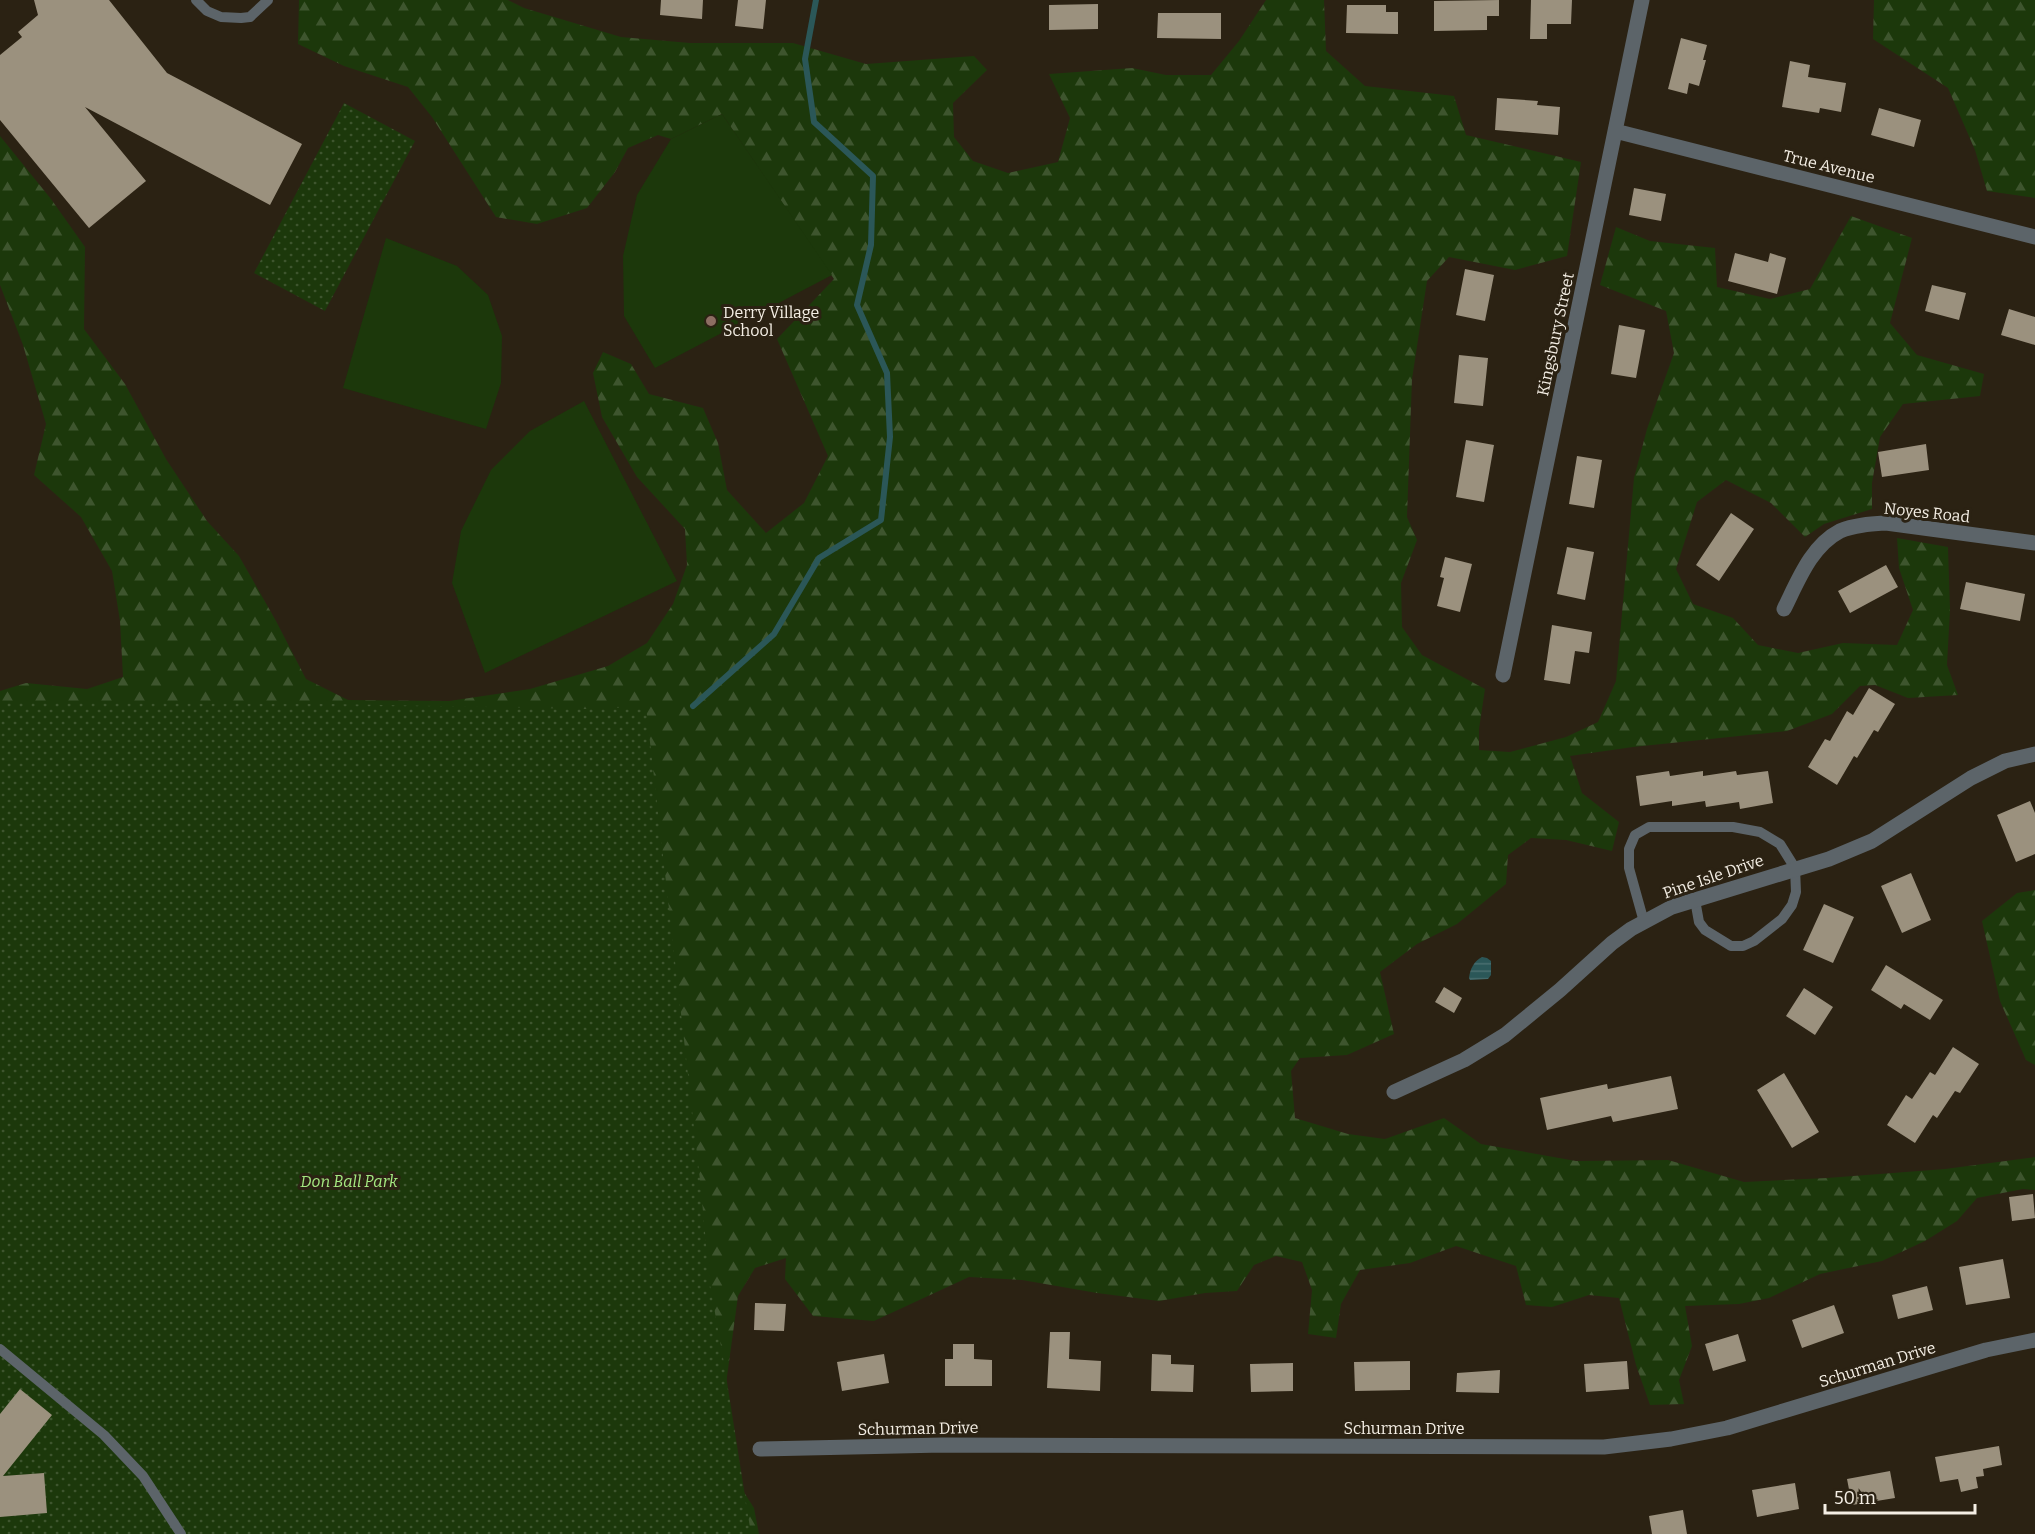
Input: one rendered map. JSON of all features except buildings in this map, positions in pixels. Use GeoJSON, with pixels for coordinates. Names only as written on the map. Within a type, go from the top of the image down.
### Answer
{"type":"FeatureCollection","features":[{"type":"Feature","properties":{"kind":"street","name":"Kingsbury Street"},"geometry":{"type":"LineString","coordinates":[[1503,675],[1642,0]]}},
{"type":"Feature","properties":{"kind":"street","name":"True Avenue"},"geometry":{"type":"LineString","coordinates":[[1615,131],[2035,237]]}},
{"type":"Feature","properties":{"kind":"street","name":"Noyes Road"},"geometry":{"type":"LineString","coordinates":[[1784,609],[1803,569],[1821,545],[1840,531],[1863,525],[1886,523],[2035,543]]}},
{"type":"Feature","properties":{"kind":"street","name":"Pine Isle Drive"},"geometry":{"type":"LineString","coordinates":[[1394,1092],[1464,1060],[1504,1035],[1560,990],[1612,943],[1672,907],[1828,859],[1872,841],[1971,778],[2006,761],[2035,754]]}},
{"type":"Feature","properties":{"kind":"street","name":"Schurman Drive"},"geometry":{"type":"LineString","coordinates":[[760,1449],[943,1445],[1604,1447],[1727,1428],[1986,1350],[2035,1340]]}},
{"type":"Feature","properties":{"kind":"lane"},"geometry":{"type":"LineString","coordinates":[[196,0],[207,11],[221,16],[241,18],[250,16],[268,0]]}},
{"type":"Feature","properties":{"kind":"lane"},"geometry":{"type":"LineString","coordinates":[[1644,922],[1629,868],[1629,849],[1635,835],[1649,826],[1733,827],[1760,832],[1780,844],[1795,868],[1796,892],[1792,905],[1782,919],[1754,941],[1743,945],[1731,946],[1705,930],[1699,921],[1695,900]]}},
{"type":"Feature","properties":{"kind":"lane"},"geometry":{"type":"LineString","coordinates":[[0,1349],[104,1435],[142,1476],[181,1534]]}},
{"type":"Feature","properties":{"kind":"green space"},"geometry":{"type":"Polygon","coordinates":[[[299,0],[508,0],[524,8],[621,37],[690,43],[793,43],[866,64],[974,56],[987,70],[953,103],[954,137],[973,161],[1008,173],[1058,162],[1070,118],[1049,74],[1132,68],[1166,75],[1211,75],[1239,41],[1266,0],[1324,0],[1326,51],[1365,86],[1454,96],[1466,135],[1581,162],[1567,256],[1515,270],[1449,257],[1427,281],[1412,379],[1407,517],[1417,540],[1401,583],[1402,627],[1422,655],[1485,689],[1479,729],[1479,750],[1510,752],[1566,737],[1598,722],[1616,681],[1634,478],[1647,429],[1674,353],[1666,311],[1600,285],[1616,227],[1650,241],[1715,248],[1717,287],[1770,299],[1810,289],[1851,216],[1912,238],[1890,323],[1917,355],[1984,374],[1980,396],[1903,404],[1880,437],[1872,483],[1872,509],[1824,524],[1805,537],[1771,503],[1726,480],[1697,502],[1676,569],[1693,604],[1733,618],[1758,645],[1798,653],[1843,643],[1897,645],[1913,610],[1899,568],[1897,538],[1948,547],[1950,610],[1947,665],[1958,695],[1908,698],[1875,685],[1860,686],[1832,714],[1787,731],[1570,756],[1582,793],[1619,822],[1612,851],[1566,840],[1531,838],[1508,855],[1506,884],[1457,924],[1417,944],[1380,972],[1394,1034],[1347,1055],[1300,1058],[1291,1071],[1295,1118],[1348,1134],[1385,1139],[1444,1118],[1481,1144],[1576,1161],[1668,1160],[1744,1182],[1945,1169],[2035,1157],[2035,1190],[2023,1189],[1977,1198],[1957,1221],[1925,1241],[1882,1261],[1820,1274],[1769,1298],[1739,1304],[1685,1306],[1692,1346],[1679,1380],[1684,1404],[1650,1405],[1636,1365],[1619,1298],[1589,1295],[1552,1307],[1526,1305],[1516,1266],[1456,1246],[1410,1263],[1360,1270],[1341,1304],[1336,1338],[1308,1334],[1312,1290],[1302,1262],[1276,1256],[1254,1265],[1237,1291],[1205,1293],[1159,1301],[1022,1280],[969,1277],[874,1321],[813,1316],[785,1279],[786,1258],[755,1268],[738,1296],[723,1406],[730,1470],[754,1508],[759,1534],[229,1534],[0,1236],[0,691],[26,683],[87,689],[123,677],[120,621],[112,571],[81,517],[34,475],[46,424],[23,345],[0,285],[0,136],[51,199],[85,247],[84,329],[125,384],[166,459],[207,521],[239,556],[306,679],[348,700],[449,701],[530,689],[608,666],[647,643],[673,604],[687,565],[685,529],[637,477],[602,417],[593,373],[603,352],[631,364],[649,394],[703,408],[718,443],[727,490],[766,533],[804,503],[828,456],[777,339],[834,279],[722,114],[671,139],[658,135],[628,148],[615,172],[587,208],[537,224],[496,217],[432,117],[408,87],[344,66],[298,44],[299,0]]]}},
{"type":"Feature","properties":{"kind":"green space"},"geometry":{"type":"Polygon","coordinates":[[[1874,0],[2035,0],[2035,198],[1987,191],[1975,150],[1948,88],[1873,39],[1874,0]]]}},
{"type":"Feature","properties":{"kind":"green space"},"geometry":{"type":"Polygon","coordinates":[[[344,103],[415,141],[325,311],[254,273],[344,103]]]}},
{"type":"Feature","properties":{"kind":"green space"},"geometry":{"type":"Polygon","coordinates":[[[722,114],[832,275],[655,368],[624,316],[623,256],[637,195],[671,139],[722,114]]]}},
{"type":"Feature","properties":{"kind":"green space"},"geometry":{"type":"Polygon","coordinates":[[[386,238],[457,266],[488,295],[502,336],[501,383],[486,429],[343,388],[386,238]]]}},
{"type":"Feature","properties":{"kind":"green space"},"geometry":{"type":"Polygon","coordinates":[[[584,401],[677,581],[485,673],[452,583],[461,531],[491,470],[530,431],[584,401]]]}},
{"type":"Feature","properties":{"kind":"green space","name":"Don Ball Park"},"geometry":{"type":"Polygon","coordinates":[[[0,703],[333,704],[586,709],[646,707],[710,1285],[751,1534],[0,1534],[0,703]]]}},
{"type":"Feature","properties":{"kind":"green space"},"geometry":{"type":"Polygon","coordinates":[[[2035,890],[2035,1065],[2026,1060],[2000,1001],[1982,921],[2017,893],[2035,890]]]}},
{"type":"Feature","properties":{"kind":"water"},"geometry":{"type":"Polygon","coordinates":[[[1482,957],[1491,961],[1491,975],[1488,979],[1470,980],[1473,966],[1482,957]]]}},
{"type":"Feature","properties":{"kind":"waterway"},"geometry":{"type":"LineString","coordinates":[[693,706],[774,634],[819,558],[881,520],[890,437],[887,373],[857,305],[871,245],[873,176],[814,122],[805,59],[816,0]]}},
{"type":"Feature","properties":{"kind":"place","name":"Derry Village School"},"geometry":{"type":"Point","coordinates":[711,321]}}]}
